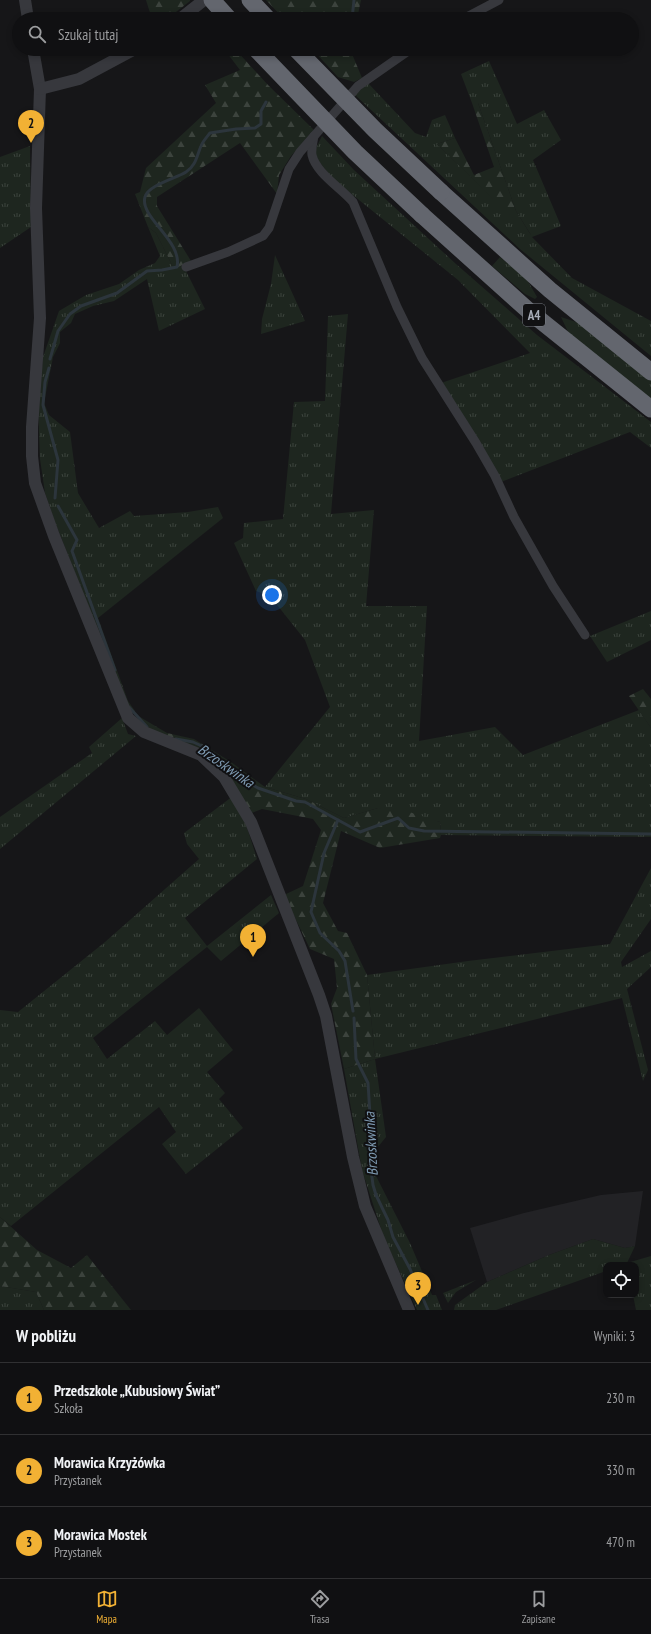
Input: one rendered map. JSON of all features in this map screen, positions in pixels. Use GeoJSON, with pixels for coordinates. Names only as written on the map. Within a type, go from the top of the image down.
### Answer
{"type":"FeatureCollection","features":[{"type":"Feature","properties":{"kind":"highway"},"geometry":{"type":"LineString","coordinates":[[212,0],[223,12]]}},
{"type":"Feature","properties":{"kind":"highway"},"geometry":{"type":"LineString","coordinates":[[250,0],[261,12]]}},
{"type":"Feature","properties":{"kind":"highway","name":"A4"},"geometry":{"type":"LineString","coordinates":[[263,56],[355,152],[422,215],[530,312],[651,409]]}},
{"type":"Feature","properties":{"kind":"highway","name":"A4"},"geometry":{"type":"LineString","coordinates":[[303,56],[370,125],[441,192],[550,290],[651,372]]}},
{"type":"Feature","properties":{"kind":"street"},"geometry":{"type":"LineString","coordinates":[[25,0],[27,12]]}},
{"type":"Feature","properties":{"kind":"street"},"geometry":{"type":"LineString","coordinates":[[189,12],[204,0]]}},
{"type":"Feature","properties":{"kind":"street"},"geometry":{"type":"LineString","coordinates":[[476,12],[499,0]]}},
{"type":"Feature","properties":{"kind":"street"},"geometry":{"type":"LineString","coordinates":[[34,56],[40,89],[36,208],[40,318],[32,434],[32,456],[35,483],[57,543],[128,718],[144,732],[200,755],[224,777],[251,822],[315,981],[326,1019],[353,1157],[365,1206],[409,1310]]}},
{"type":"Feature","properties":{"kind":"street"},"geometry":{"type":"LineString","coordinates":[[40,89],[79,79],[123,56]]}},
{"type":"Feature","properties":{"kind":"street"},"geometry":{"type":"LineString","coordinates":[[186,267],[228,252],[263,236],[269,228],[289,169],[314,136],[358,86],[401,56]]}},
{"type":"Feature","properties":{"kind":"street"},"geometry":{"type":"LineString","coordinates":[[314,136],[312,156],[317,165],[332,182],[345,192],[353,202],[397,307],[422,358],[476,443],[552,586],[585,635]]}},
{"type":"Feature","properties":{"kind":"shaded area"},"geometry":{"type":"Polygon","coordinates":[[[643,1191],[635,1246],[625,1248],[593,1239],[549,1255],[487,1282],[470,1228],[524,1213],[601,1195],[643,1191]]]}},
{"type":"Feature","properties":{"kind":"green space"},"geometry":{"type":"Polygon","coordinates":[[[146,0],[190,0],[176,12],[150,12],[146,0]]]}},
{"type":"Feature","properties":{"kind":"green space"},"geometry":{"type":"Polygon","coordinates":[[[266,0],[361,0],[358,12],[277,12],[266,0]]]}},
{"type":"Feature","properties":{"kind":"green space"},"geometry":{"type":"Polygon","coordinates":[[[229,56],[241,56],[268,85],[314,130],[291,156],[279,175],[277,194],[240,143],[157,197],[157,206],[191,261],[174,269],[156,233],[148,227],[135,194],[140,192],[146,168],[216,103],[205,85],[240,70],[229,56]]]}},
{"type":"Feature","properties":{"kind":"green space"},"geometry":{"type":"Polygon","coordinates":[[[318,56],[353,56],[362,78],[354,82],[338,77],[318,56]]]}},
{"type":"Feature","properties":{"kind":"green space"},"geometry":{"type":"Polygon","coordinates":[[[489,61],[517,124],[544,110],[561,140],[533,160],[561,226],[532,237],[572,278],[651,321],[651,356],[520,249],[355,95],[368,83],[415,133],[426,137],[432,120],[445,115],[455,138],[437,144],[531,235],[516,211],[478,103],[472,103],[461,74],[489,61]]]}},
{"type":"Feature","properties":{"kind":"green space"},"geometry":{"type":"Polygon","coordinates":[[[472,103],[478,103],[516,211],[532,237],[437,144],[455,138],[474,175],[494,167],[472,103]]]}},
{"type":"Feature","properties":{"kind":"green space"},"geometry":{"type":"Polygon","coordinates":[[[322,136],[354,170],[456,264],[537,335],[651,422],[651,448],[630,432],[501,482],[441,383],[530,353],[458,280],[333,179],[317,159],[315,150],[322,136]]]}},
{"type":"Feature","properties":{"kind":"green space"},"geometry":{"type":"Polygon","coordinates":[[[30,146],[31,227],[0,248],[0,157],[30,146]]]}},
{"type":"Feature","properties":{"kind":"green space"},"geometry":{"type":"Polygon","coordinates":[[[148,227],[156,233],[174,269],[183,265],[205,309],[159,331],[147,279],[114,301],[93,306],[75,314],[71,323],[60,332],[60,343],[53,357],[44,403],[49,415],[70,432],[78,493],[99,528],[130,511],[134,516],[188,512],[218,507],[223,518],[98,618],[128,701],[135,711],[131,715],[45,493],[40,459],[38,406],[43,357],[59,311],[86,295],[119,284],[139,270],[155,263],[160,256],[148,227]]]}},
{"type":"Feature","properties":{"kind":"green space"},"geometry":{"type":"Polygon","coordinates":[[[275,255],[305,321],[261,334],[262,319],[271,284],[275,255]]]}},
{"type":"Feature","properties":{"kind":"green space"},"geometry":{"type":"Polygon","coordinates":[[[500,257],[526,278],[537,297],[535,299],[525,294],[492,266],[500,257]]]}},
{"type":"Feature","properties":{"kind":"green space"},"geometry":{"type":"Polygon","coordinates":[[[348,314],[331,514],[374,510],[366,606],[427,606],[419,741],[495,727],[523,755],[639,710],[651,728],[651,837],[441,835],[440,822],[378,808],[344,818],[306,799],[265,787],[330,707],[305,640],[270,596],[256,591],[234,543],[243,538],[244,523],[283,519],[294,402],[325,401],[328,316],[348,314]]]}},
{"type":"Feature","properties":{"kind":"green space"},"geometry":{"type":"Polygon","coordinates":[[[561,317],[582,324],[651,380],[651,400],[571,338],[561,317]]]}},
{"type":"Feature","properties":{"kind":"green space"},"geometry":{"type":"Polygon","coordinates":[[[651,611],[651,640],[607,662],[590,636],[651,611]]]}},
{"type":"Feature","properties":{"kind":"green space"},"geometry":{"type":"Polygon","coordinates":[[[643,689],[651,699],[651,728],[629,696],[643,689]]]}},
{"type":"Feature","properties":{"kind":"green space"},"geometry":{"type":"Polygon","coordinates":[[[140,717],[167,733],[194,739],[231,762],[265,787],[306,799],[344,818],[378,808],[400,809],[440,822],[440,838],[380,848],[341,831],[323,903],[338,931],[347,933],[367,975],[375,1059],[344,1069],[331,1004],[337,988],[334,959],[310,949],[284,895],[303,886],[321,830],[313,819],[262,809],[249,814],[226,775],[149,731],[136,722],[140,717]]]}},
{"type":"Feature","properties":{"kind":"green space"},"geometry":{"type":"Polygon","coordinates":[[[122,718],[128,734],[136,736],[0,849],[0,817],[92,753],[89,747],[122,718]]]}},
{"type":"Feature","properties":{"kind":"green space"},"geometry":{"type":"Polygon","coordinates":[[[233,796],[244,818],[257,859],[185,918],[207,946],[271,895],[279,913],[221,961],[207,947],[93,1038],[107,1059],[155,1021],[167,1035],[199,1008],[233,1050],[207,1072],[225,1093],[219,1099],[243,1128],[186,1174],[162,1144],[176,1132],[159,1107],[11,1226],[0,1217],[0,1010],[18,1012],[105,942],[199,859],[187,844],[184,833],[233,796]]]}},
{"type":"Feature","properties":{"kind":"green space"},"geometry":{"type":"Polygon","coordinates":[[[651,868],[651,919],[621,962],[622,967],[651,951],[651,967],[627,989],[648,1070],[643,1081],[622,998],[375,1059],[367,975],[610,944],[651,868]]]}},
{"type":"Feature","properties":{"kind":"green space"},"geometry":{"type":"Polygon","coordinates":[[[375,1059],[386,1137],[373,1153],[375,1174],[410,1243],[432,1295],[436,1295],[442,1310],[417,1310],[383,1235],[362,1170],[344,1069],[375,1059]]]}},
{"type":"Feature","properties":{"kind":"green space"},"geometry":{"type":"Polygon","coordinates":[[[0,1217],[37,1250],[71,1268],[87,1255],[131,1310],[44,1310],[36,1292],[0,1286],[0,1217]]]}},
{"type":"Feature","properties":{"kind":"green space"},"geometry":{"type":"Polygon","coordinates":[[[593,1239],[625,1248],[635,1246],[627,1262],[603,1262],[603,1272],[496,1310],[454,1310],[455,1305],[487,1282],[549,1255],[593,1239]]]}},
{"type":"Feature","properties":{"kind":"green space"},"geometry":{"type":"Polygon","coordinates":[[[651,1256],[651,1310],[636,1310],[634,1298],[639,1298],[639,1262],[630,1262],[651,1256]]]}},
{"type":"Feature","properties":{"kind":"green space"},"geometry":{"type":"Polygon","coordinates":[[[476,1280],[456,1292],[448,1303],[443,1293],[476,1280]]]}},
{"type":"Feature","properties":{"kind":"green space"},"geometry":{"type":"Polygon","coordinates":[[[0,1286],[36,1292],[44,1310],[0,1310],[0,1286]]]}},
{"type":"Feature","properties":{"kind":"waterway","name":"Brzoskwinka"},"geometry":{"type":"LineString","coordinates":[[353,12],[354,0]]}},
{"type":"Feature","properties":{"kind":"waterway","name":"Brzoskwinka"},"geometry":{"type":"LineString","coordinates":[[50,359],[58,331],[70,314],[81,306],[117,293],[147,271],[177,267],[177,257],[174,248],[148,213],[145,205],[145,197],[147,193],[157,185],[189,170],[194,164],[202,144],[210,133],[255,128],[261,124],[261,111],[266,102]]}},
{"type":"Feature","properties":{"kind":"waterway","name":"Brzoskwinka"},"geometry":{"type":"LineString","coordinates":[[49,368],[45,382],[43,405],[58,460],[55,498]]}},
{"type":"Feature","properties":{"kind":"waterway","name":"Brzoskwinka"},"geometry":{"type":"LineString","coordinates":[[58,506],[77,540],[72,551],[115,670]]}},
{"type":"Feature","properties":{"kind":"waterway","name":"Brzoskwinka"},"geometry":{"type":"LineString","coordinates":[[129,707],[147,727]]}},
{"type":"Feature","properties":{"kind":"waterway","name":"Brzoskwinka"},"geometry":{"type":"LineString","coordinates":[[176,739],[193,742],[204,747],[249,783],[258,788],[296,801],[305,802],[338,820],[324,853],[311,912],[320,933],[339,951],[345,961],[353,1011]]}},
{"type":"Feature","properties":{"kind":"waterway"},"geometry":{"type":"LineString","coordinates":[[338,820],[360,832],[398,818],[409,828],[424,831],[651,834]]}},
{"type":"Feature","properties":{"kind":"waterway","name":"Brzoskwinka"},"geometry":{"type":"LineString","coordinates":[[354,1018],[356,1059],[368,1083],[371,1131],[370,1162],[373,1185],[388,1220],[393,1237],[410,1269],[428,1310]]}},
{"type":"Feature","properties":{"kind":"place","name":"Morawica Krzyżówka"},"geometry":{"type":"Point","coordinates":[31,143]}},
{"type":"Feature","properties":{"kind":"place","name":"Przedszkole „Kubusiowy Świat”"},"geometry":{"type":"Point","coordinates":[253,957]}},
{"type":"Feature","properties":{"kind":"place","name":"Morawica Mostek"},"geometry":{"type":"Point","coordinates":[418,1305]}}]}
